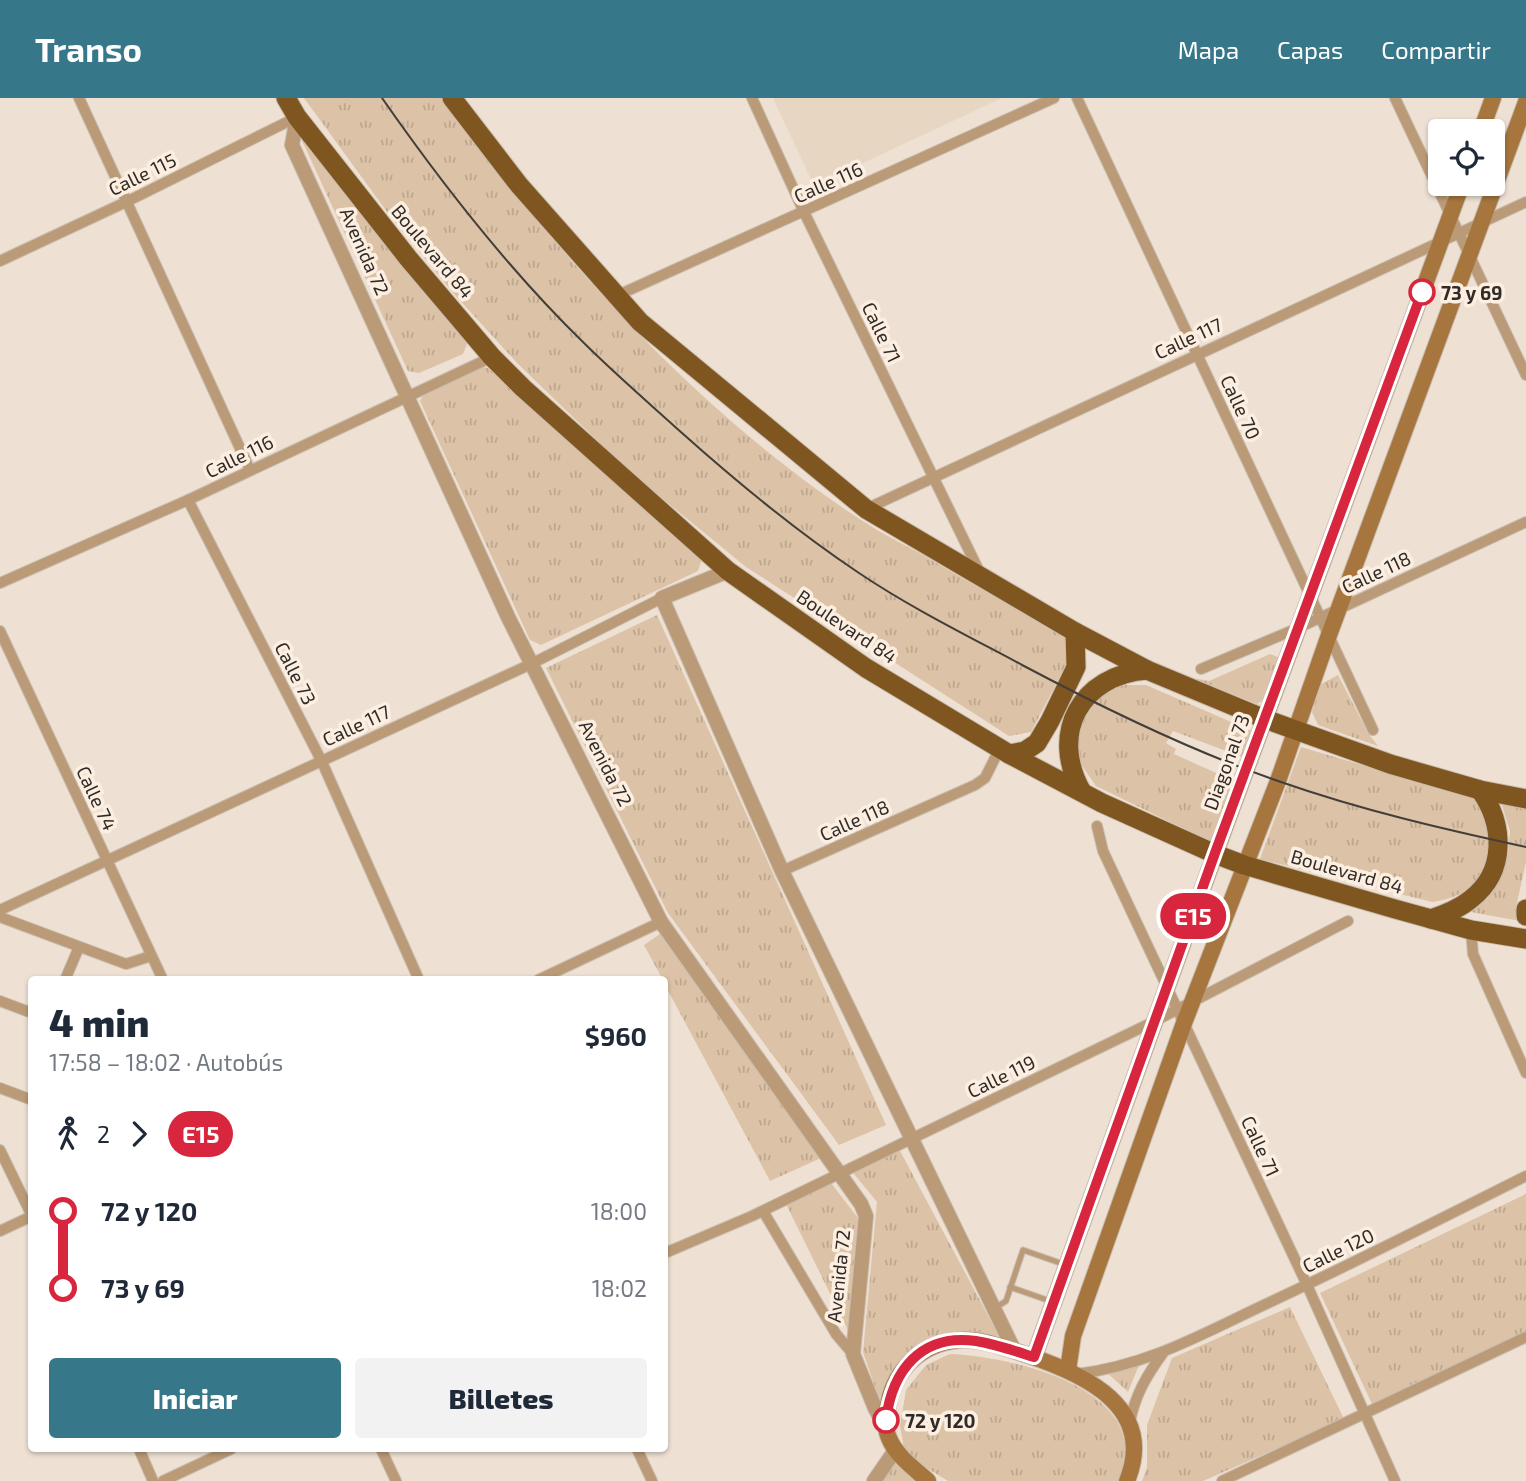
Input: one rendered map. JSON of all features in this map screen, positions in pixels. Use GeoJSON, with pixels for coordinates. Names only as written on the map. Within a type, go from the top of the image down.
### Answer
{"type":"FeatureCollection","features":[{"type":"Feature","properties":{"kind":"highway"},"geometry":{"type":"LineString","coordinates":[[286,98],[297,117]]}},
{"type":"Feature","properties":{"kind":"highway"},"geometry":{"type":"LineString","coordinates":[[452,98],[519,185],[644,326],[866,509],[984,580],[1147,670],[1265,719],[1415,772],[1480,790],[1526,799]]}},
{"type":"Feature","properties":{"kind":"highway","name":"Boulevard 84"},"geometry":{"type":"LineString","coordinates":[[297,117],[408,258],[492,357],[523,388],[728,571],[866,668],[1004,751],[1082,792],[1244,865],[1471,930],[1526,939]]}},
{"type":"Feature","properties":{"kind":"highway"},"geometry":{"type":"LineString","coordinates":[[1004,751],[1025,751],[1037,743],[1076,667],[1075,632]]}},
{"type":"Feature","properties":{"kind":"highway"},"geometry":{"type":"LineString","coordinates":[[1082,792],[1074,778],[1068,746],[1076,713],[1085,699],[1104,681],[1132,671],[1147,670]]}},
{"type":"Feature","properties":{"kind":"highway"},"geometry":{"type":"LineString","coordinates":[[1431,919],[1460,907],[1473,898],[1484,886],[1495,865],[1499,841],[1496,821],[1490,804],[1480,790]]}},
{"type":"Feature","properties":{"kind":"highway"},"geometry":{"type":"LineString","coordinates":[[1526,909],[1526,916]]}},
{"type":"Feature","properties":{"kind":"main road"},"geometry":{"type":"LineString","coordinates":[[1485,119],[1493,98]]}},
{"type":"Feature","properties":{"kind":"main road"},"geometry":{"type":"LineString","coordinates":[[1072,1372],[1073,1336],[1184,1012],[1278,781],[1329,635],[1526,102]]}},
{"type":"Feature","properties":{"kind":"main road","name":"Diagonal 73"},"geometry":{"type":"LineString","coordinates":[[1034,1357],[1215,853],[1457,196]]}},
{"type":"Feature","properties":{"kind":"main road"},"geometry":{"type":"LineString","coordinates":[[928,1481],[889,1439],[885,1426],[889,1396],[908,1362],[939,1344],[960,1340],[976,1341],[1034,1357],[1072,1372],[1112,1398],[1130,1422],[1134,1449],[1127,1481]]}},
{"type":"Feature","properties":{"kind":"street"},"geometry":{"type":"LineString","coordinates":[[79,98],[250,470]]}},
{"type":"Feature","properties":{"kind":"street","name":"Calle 71"},"geometry":{"type":"LineString","coordinates":[[752,98],[804,212],[984,580]]}},
{"type":"Feature","properties":{"kind":"street","name":"Calle 116"},"geometry":{"type":"LineString","coordinates":[[616,296],[1054,98]]}},
{"type":"Feature","properties":{"kind":"street","name":"Calle 70"},"geometry":{"type":"LineString","coordinates":[[1077,98],[1373,730]]}},
{"type":"Feature","properties":{"kind":"street"},"geometry":{"type":"LineString","coordinates":[[1395,98],[1526,375]]}},
{"type":"Feature","properties":{"kind":"street","name":"Calle 115"},"geometry":{"type":"LineString","coordinates":[[0,261],[297,117]]}},
{"type":"Feature","properties":{"kind":"street","name":"Avenida 72"},"geometry":{"type":"LineString","coordinates":[[297,117],[292,145],[531,664],[661,922],[861,1204],[866,1216],[853,1354],[874,1408],[885,1426]]}},
{"type":"Feature","properties":{"kind":"street","name":"Calle 117"},"geometry":{"type":"LineString","coordinates":[[866,509],[1526,202]]}},
{"type":"Feature","properties":{"kind":"street","name":"Calle 116"},"geometry":{"type":"LineString","coordinates":[[0,583],[188,500],[492,357]]}},
{"type":"Feature","properties":{"kind":"street","name":"Calle 73"},"geometry":{"type":"LineString","coordinates":[[188,500],[322,762],[417,976]]}},
{"type":"Feature","properties":{"kind":"street","name":"Calle 118"},"geometry":{"type":"LineString","coordinates":[[1201,669],[1298,628],[1526,522]]}},
{"type":"Feature","properties":{"kind":"street","name":"Calle 117"},"geometry":{"type":"LineString","coordinates":[[0,910],[531,664],[662,598],[728,571]]}},
{"type":"Feature","properties":{"kind":"street"},"geometry":{"type":"LineString","coordinates":[[662,598],[782,871],[1014,1350]]}},
{"type":"Feature","properties":{"kind":"street","name":"Calle 74"},"geometry":{"type":"LineString","coordinates":[[0,631],[161,976]]}},
{"type":"Feature","properties":{"kind":"street","name":"Calle 118"},"geometry":{"type":"LineString","coordinates":[[782,871],[975,785],[985,778],[1004,751]]}},
{"type":"Feature","properties":{"kind":"street","name":"Calle 71"},"geometry":{"type":"LineString","coordinates":[[1097,826],[1103,850],[1167,987],[1184,1012],[1395,1481]]}},
{"type":"Feature","properties":{"kind":"street"},"geometry":{"type":"LineString","coordinates":[[0,918],[125,964],[151,956]]}},
{"type":"Feature","properties":{"kind":"street","name":"Calle 119"},"geometry":{"type":"LineString","coordinates":[[668,1252],[763,1211],[1155,1021],[1184,1012],[1348,921]]}},
{"type":"Feature","properties":{"kind":"street"},"geometry":{"type":"LineString","coordinates":[[546,976],[661,922]]}},
{"type":"Feature","properties":{"kind":"street"},"geometry":{"type":"LineString","coordinates":[[1471,930],[1473,954],[1526,1073]]}},
{"type":"Feature","properties":{"kind":"street"},"geometry":{"type":"LineString","coordinates":[[67,976],[79,947]]}},
{"type":"Feature","properties":{"kind":"street"},"geometry":{"type":"LineString","coordinates":[[0,1001],[28,1012]]}},
{"type":"Feature","properties":{"kind":"street"},"geometry":{"type":"LineString","coordinates":[[0,1088],[28,1098]]}},
{"type":"Feature","properties":{"kind":"street"},"geometry":{"type":"LineString","coordinates":[[0,1150],[28,1210]]}},
{"type":"Feature","properties":{"kind":"street","name":"Calle 120"},"geometry":{"type":"LineString","coordinates":[[1072,1372],[1128,1365],[1163,1353],[1526,1177]]}},
{"type":"Feature","properties":{"kind":"street"},"geometry":{"type":"LineString","coordinates":[[763,1211],[836,1334],[853,1354]]}},
{"type":"Feature","properties":{"kind":"street"},"geometry":{"type":"LineString","coordinates":[[0,1231],[28,1217]]}},
{"type":"Feature","properties":{"kind":"street"},"geometry":{"type":"LineString","coordinates":[[1222,1481],[1526,1337]]}},
{"type":"Feature","properties":{"kind":"street"},"geometry":{"type":"LineString","coordinates":[[1130,1422],[1134,1401],[1147,1375],[1163,1353]]}},
{"type":"Feature","properties":{"kind":"street"},"geometry":{"type":"LineString","coordinates":[[874,1481],[896,1449]]}},
{"type":"Feature","properties":{"kind":"street"},"geometry":{"type":"LineString","coordinates":[[140,1452],[153,1481]]}},
{"type":"Feature","properties":{"kind":"street"},"geometry":{"type":"LineString","coordinates":[[163,1481],[225,1452]]}},
{"type":"Feature","properties":{"kind":"street"},"geometry":{"type":"LineString","coordinates":[[382,1452],[396,1481]]}},
{"type":"Feature","properties":{"kind":"street"},"geometry":{"type":"LineString","coordinates":[[638,1452],[652,1481]]}},
{"type":"Feature","properties":{"kind":"lane"},"geometry":{"type":"LineString","coordinates":[[993,1309],[1006,1301],[1023,1250],[1066,1265]]}},
{"type":"Feature","properties":{"kind":"lane"},"geometry":{"type":"LineString","coordinates":[[1010,1287],[1054,1302]]}},
{"type":"Feature","properties":{"kind":"shaded area"},"geometry":{"type":"Polygon","coordinates":[[[773,98],[1002,98],[814,186],[773,98]]]}},
{"type":"Feature","properties":{"kind":"green space"},"geometry":{"type":"Polygon","coordinates":[[[304,98],[442,98],[581,272],[684,379],[739,428],[797,475],[866,523],[1065,638],[1070,657],[1031,732],[1009,736],[746,567],[630,472],[518,364],[454,294],[393,220],[304,98]]]}},
{"type":"Feature","properties":{"kind":"green space"},"geometry":{"type":"Polygon","coordinates":[[[299,134],[469,339],[463,354],[419,373],[408,371],[299,134]]]}},
{"type":"Feature","properties":{"kind":"green space"},"geometry":{"type":"Polygon","coordinates":[[[482,367],[493,369],[702,559],[698,571],[541,645],[530,640],[420,401],[424,393],[482,367]]]}},
{"type":"Feature","properties":{"kind":"green space"},"geometry":{"type":"Polygon","coordinates":[[[657,615],[886,1125],[839,1145],[668,913],[546,668],[657,615]]]}},
{"type":"Feature","properties":{"kind":"green space"},"geometry":{"type":"Polygon","coordinates":[[[1270,654],[1278,657],[1279,664],[1269,696],[1257,704],[1193,678],[1209,681],[1270,654]]]}},
{"type":"Feature","properties":{"kind":"green space"},"geometry":{"type":"Polygon","coordinates":[[[1338,675],[1368,733],[1378,746],[1318,725],[1312,712],[1321,684],[1338,675]]]}},
{"type":"Feature","properties":{"kind":"green space"},"geometry":{"type":"Polygon","coordinates":[[[1122,685],[1146,685],[1252,731],[1242,757],[1173,731],[1166,743],[1176,749],[1174,754],[1234,781],[1211,842],[1096,786],[1080,763],[1078,731],[1088,709],[1103,693],[1122,685]]]}},
{"type":"Feature","properties":{"kind":"green space"},"geometry":{"type":"Polygon","coordinates":[[[1301,747],[1467,792],[1480,806],[1489,836],[1488,856],[1476,880],[1457,895],[1432,902],[1260,859],[1301,747]]]}},
{"type":"Feature","properties":{"kind":"green space"},"geometry":{"type":"Polygon","coordinates":[[[1501,802],[1526,808],[1526,862],[1516,907],[1520,921],[1471,912],[1488,898],[1501,877],[1508,855],[1510,831],[1501,802]]]}},
{"type":"Feature","properties":{"kind":"green space"},"geometry":{"type":"Polygon","coordinates":[[[660,934],[821,1158],[770,1181],[668,991],[668,976],[661,976],[644,945],[660,934]]]}},
{"type":"Feature","properties":{"kind":"green space"},"geometry":{"type":"Polygon","coordinates":[[[899,1149],[999,1336],[962,1332],[934,1337],[902,1358],[879,1399],[863,1352],[877,1202],[850,1169],[899,1149]]]}},
{"type":"Feature","properties":{"kind":"green space"},"geometry":{"type":"Polygon","coordinates":[[[831,1183],[858,1218],[848,1330],[785,1202],[831,1183]]]}},
{"type":"Feature","properties":{"kind":"green space"},"geometry":{"type":"Polygon","coordinates":[[[1526,1194],[1526,1332],[1373,1406],[1320,1293],[1526,1194]]]}},
{"type":"Feature","properties":{"kind":"green space"},"geometry":{"type":"Polygon","coordinates":[[[1290,1307],[1344,1419],[1203,1481],[1142,1481],[1147,1467],[1147,1425],[1172,1358],[1290,1307]]]}},
{"type":"Feature","properties":{"kind":"green space"},"geometry":{"type":"Polygon","coordinates":[[[950,1354],[999,1360],[1028,1367],[1083,1390],[1105,1406],[1120,1426],[1126,1450],[1119,1481],[948,1481],[922,1465],[906,1459],[900,1426],[906,1390],[926,1365],[950,1354]]]}},
{"type":"Feature","properties":{"kind":"green space"},"geometry":{"type":"Polygon","coordinates":[[[1141,1360],[1128,1392],[1104,1370],[1141,1360]]]}},
{"type":"Feature","properties":{"kind":"green space"},"geometry":{"type":"Polygon","coordinates":[[[896,1451],[927,1481],[875,1481],[896,1451]]]}},
{"type":"Feature","properties":{"kind":"tram line"},"geometry":{"type":"LineString","coordinates":[[382,98],[477,225],[528,285],[583,342],[746,488],[859,573],[919,610],[1055,682],[1215,757],[1281,782],[1372,810],[1526,847]]}},
{"type":"Feature","properties":{"kind":"bus line","name":"E15"},"geometry":{"type":"LineString","coordinates":[[886,1420],[889,1396],[908,1362],[939,1344],[960,1340],[976,1341],[1034,1357],[1215,853],[1422,292]]}},
{"type":"Feature","properties":{"kind":"place","name":"73 y 69"},"geometry":{"type":"Point","coordinates":[1422,292]}},
{"type":"Feature","properties":{"kind":"place","name":"72 y 120"},"geometry":{"type":"Point","coordinates":[886,1420]}}]}
